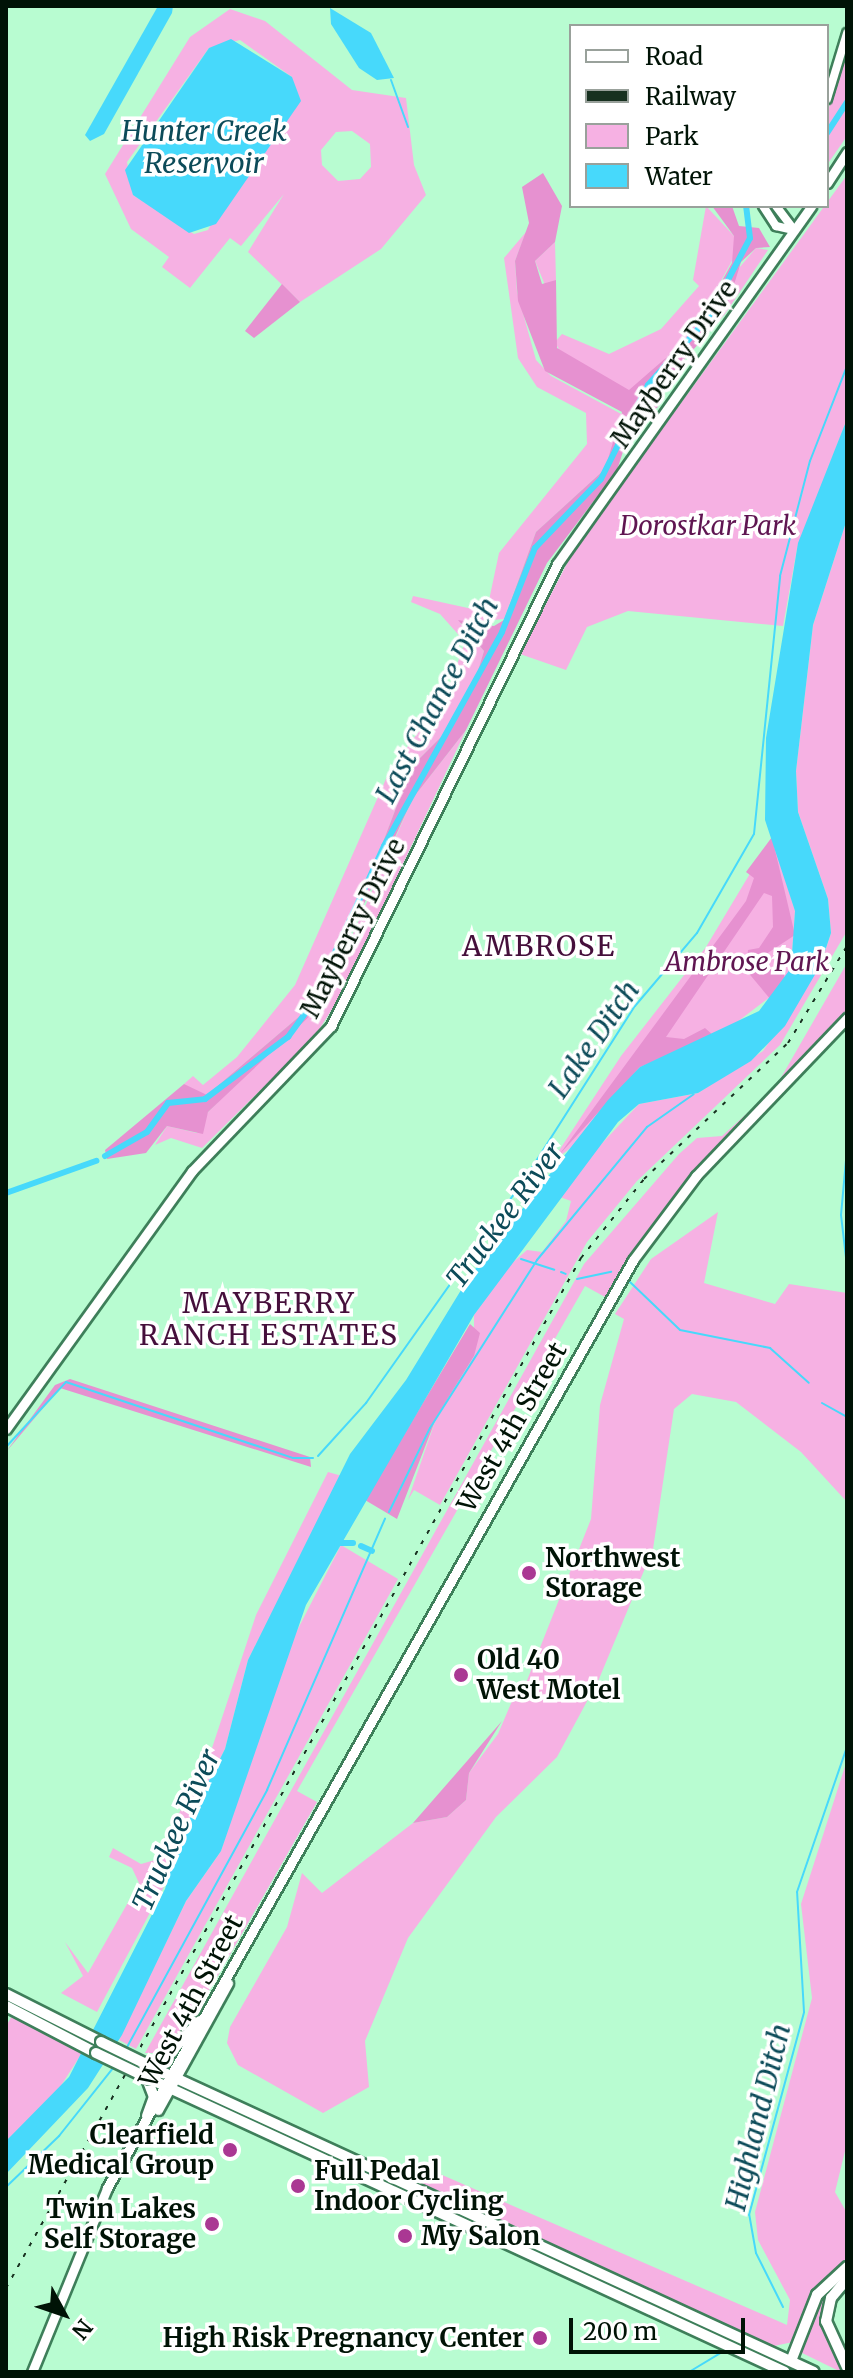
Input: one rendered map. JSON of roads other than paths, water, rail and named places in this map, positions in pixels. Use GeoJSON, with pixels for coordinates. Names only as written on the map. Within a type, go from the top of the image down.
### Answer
{"type":"FeatureCollection","features":[{"type":"Feature","properties":{"kind":"main road"},"geometry":{"type":"LineString","coordinates":[[829,180],[847,152]]}},
{"type":"Feature","properties":{"kind":"main road","name":"Mayberry Drive"},"geometry":{"type":"LineString","coordinates":[[6,1429],[192,1171],[331,1026],[557,564],[810,208]]}},
{"type":"Feature","properties":{"kind":"main road","name":"West 4th Street"},"geometry":{"type":"LineString","coordinates":[[32,2372],[99,2206],[147,2116],[170,2082],[200,2021],[270,1897],[647,1239],[696,1176],[847,1018]]}},
{"type":"Feature","properties":{"kind":"main road","name":"West 4th Street"},"geometry":{"type":"LineString","coordinates":[[99,2206],[270,1897]]}},
{"type":"Feature","properties":{"kind":"main road"},"geometry":{"type":"LineString","coordinates":[[6,1994],[20,2007],[96,2053],[127,2067],[154,2073]]}},
{"type":"Feature","properties":{"kind":"main road"},"geometry":{"type":"LineString","coordinates":[[6,2006],[20,2007],[129,2055],[170,2082],[353,2173],[785,2372]]}},
{"type":"Feature","properties":{"kind":"main road"},"geometry":{"type":"LineString","coordinates":[[147,2116],[154,2097],[154,2073],[200,2021]]}},
{"type":"Feature","properties":{"kind":"main road"},"geometry":{"type":"LineString","coordinates":[[170,2082],[358,2161],[814,2372]]}},
{"type":"Feature","properties":{"kind":"main road"},"geometry":{"type":"LineString","coordinates":[[353,2173],[358,2161]]}},
{"type":"Feature","properties":{"kind":"main road"},"geometry":{"type":"LineString","coordinates":[[791,2361],[817,2295],[847,2267]]}},
{"type":"Feature","properties":{"kind":"main road"},"geometry":{"type":"LineString","coordinates":[[847,2279],[831,2298],[826,2321],[847,2367]]}},
{"type":"Feature","properties":{"kind":"main road"},"geometry":{"type":"LineString","coordinates":[[757,2359],[774,2372]]}},
{"type":"Feature","properties":{"kind":"street"},"geometry":{"type":"LineString","coordinates":[[829,92],[847,33]]}},
{"type":"Feature","properties":{"kind":"street"},"geometry":{"type":"LineString","coordinates":[[764,208],[776,226],[794,230]]}},
{"type":"Feature","properties":{"kind":"street"},"geometry":{"type":"LineString","coordinates":[[778,208],[794,230]]}},
{"type":"Feature","properties":{"kind":"water"},"geometry":{"type":"Polygon","coordinates":[[[158,6],[173,6],[172,13],[104,134],[90,141],[85,135],[158,6]]]}},
{"type":"Feature","properties":{"kind":"water"},"geometry":{"type":"Polygon","coordinates":[[[330,8],[371,33],[394,78],[377,80],[359,68],[331,24],[330,8]]]}},
{"type":"Feature","properties":{"kind":"water","name":"Hunter Creek Reservoir"},"geometry":{"type":"Polygon","coordinates":[[[231,39],[292,77],[301,101],[216,224],[189,233],[133,195],[125,170],[209,48],[231,39]]]}},
{"type":"Feature","properties":{"kind":"water"},"geometry":{"type":"Polygon","coordinates":[[[847,419],[847,519],[813,625],[796,771],[798,812],[828,899],[831,933],[820,966],[785,1026],[751,1061],[698,1093],[639,1104],[618,1122],[474,1315],[306,1605],[221,1851],[186,1901],[122,2035],[88,2088],[6,2174],[6,2141],[69,2077],[165,1889],[179,1840],[225,1749],[248,1660],[350,1454],[406,1380],[469,1277],[608,1100],[640,1067],[759,1011],[791,968],[795,911],[765,820],[766,738],[798,543],[847,419]]]}},
{"type":"Feature","properties":{"kind":"waterway"},"geometry":{"type":"LineString","coordinates":[[391,80],[408,127]]}},
{"type":"Feature","properties":{"kind":"waterway","name":"Last Chance Ditch"},"geometry":{"type":"LineString","coordinates":[[829,130],[847,102]]}},
{"type":"Feature","properties":{"kind":"waterway","name":"Last Chance Ditch"},"geometry":{"type":"LineString","coordinates":[[105,1156],[147,1132],[168,1103],[205,1099],[288,1037],[310,1007],[384,846],[502,632],[535,548],[601,479],[648,385],[708,318],[750,238],[746,208]]}},
{"type":"Feature","properties":{"kind":"waterway","name":"Lake Ditch"},"geometry":{"type":"LineString","coordinates":[[847,289],[847,313]]}},
{"type":"Feature","properties":{"kind":"waterway","name":"Lake Ditch"},"geometry":{"type":"LineString","coordinates":[[318,1456],[366,1403],[524,1180],[635,1006],[697,933],[754,834],[780,576],[810,461],[847,366]]}},
{"type":"Feature","properties":{"kind":"waterway"},"geometry":{"type":"LineString","coordinates":[[389,1512],[430,1428],[537,1260],[647,1127],[694,1094]]}},
{"type":"Feature","properties":{"kind":"waterway","name":"Highland Ditch"},"geometry":{"type":"LineString","coordinates":[[847,1149],[841,1215],[847,1266]]}},
{"type":"Feature","properties":{"kind":"waterway","name":"Last Chance Ditch"},"geometry":{"type":"LineString","coordinates":[[6,1193],[96,1161]]}},
{"type":"Feature","properties":{"kind":"waterway"},"geometry":{"type":"LineString","coordinates":[[521,1259],[554,1270]]}},
{"type":"Feature","properties":{"kind":"waterway"},"geometry":{"type":"LineString","coordinates":[[561,1272],[566,1274]]}},
{"type":"Feature","properties":{"kind":"waterway"},"geometry":{"type":"LineString","coordinates":[[577,1279],[611,1272]]}},
{"type":"Feature","properties":{"kind":"waterway"},"geometry":{"type":"LineString","coordinates":[[630,1282],[680,1330],[770,1348],[809,1383]]}},
{"type":"Feature","properties":{"kind":"waterway","name":"Lake Ditch"},"geometry":{"type":"LineString","coordinates":[[6,1447],[66,1382],[293,1458],[313,1458]]}},
{"type":"Feature","properties":{"kind":"waterway"},"geometry":{"type":"LineString","coordinates":[[822,1403],[847,1417]]}},
{"type":"Feature","properties":{"kind":"waterway"},"geometry":{"type":"LineString","coordinates":[[126,2049],[267,1790],[385,1519]]}},
{"type":"Feature","properties":{"kind":"waterway"},"geometry":{"type":"LineString","coordinates":[[337,1543],[353,1543]]}},
{"type":"Feature","properties":{"kind":"waterway"},"geometry":{"type":"LineString","coordinates":[[361,1546],[372,1551]]}},
{"type":"Feature","properties":{"kind":"waterway","name":"Highland Ditch"},"geometry":{"type":"LineString","coordinates":[[783,2307],[756,2253],[749,2215],[804,2012],[797,1892],[847,1747]]}},
{"type":"Feature","properties":{"kind":"waterway"},"geometry":{"type":"LineString","coordinates":[[6,2187],[59,2136],[113,2068]]}},
{"type":"Feature","properties":{"kind":"waterway","name":"Highland Ditch"},"geometry":{"type":"LineString","coordinates":[[689,2372],[721,2353]]}},
{"type":"Feature","properties":{"kind":"railway"},"geometry":{"type":"LineString","coordinates":[[6,2288],[581,1258],[644,1179],[788,1043],[847,946]]}},
{"type":"Feature","properties":{"kind":"place","name":"Northwest Storage"},"geometry":{"type":"Point","coordinates":[529,1573]}},
{"type":"Feature","properties":{"kind":"place","name":"Old 40 West Motel"},"geometry":{"type":"Point","coordinates":[461,1675]}},
{"type":"Feature","properties":{"kind":"place","name":"Clearfield Medical Group"},"geometry":{"type":"Point","coordinates":[230,2150]}},
{"type":"Feature","properties":{"kind":"place","name":"Full Pedal Indoor Cycling"},"geometry":{"type":"Point","coordinates":[298,2186]}},
{"type":"Feature","properties":{"kind":"place","name":"Twin Lakes Self Storage"},"geometry":{"type":"Point","coordinates":[212,2224]}},
{"type":"Feature","properties":{"kind":"place","name":"My Salon"},"geometry":{"type":"Point","coordinates":[405,2236]}},
{"type":"Feature","properties":{"kind":"place","name":"High Risk Pregnancy Center"},"geometry":{"type":"Point","coordinates":[540,2338]}},
{"type":"Feature","properties":{"kind":"district","name":"AMBROSE"},"geometry":{"type":"Point","coordinates":[539,946]}},
{"type":"Feature","properties":{"kind":"district","name":"MAYBERRY RANCH ESTATES"},"geometry":{"type":"Point","coordinates":[269,1319]}},
{"type":"Feature","properties":{"kind":"park label","name":"Dorostkar Park"},"geometry":{"type":"Point","coordinates":[708,526]}},
{"type":"Feature","properties":{"kind":"park label","name":"Ambrose Park"},"geometry":{"type":"Point","coordinates":[747,962]}},
{"type":"Feature","properties":{"kind":"water label","name":"Truckee River"},"geometry":{"type":"Point","coordinates":[505,1215]}},
{"type":"Feature","properties":{"kind":"water label","name":"Truckee River"},"geometry":{"type":"Point","coordinates":[176,1830]}}]}
